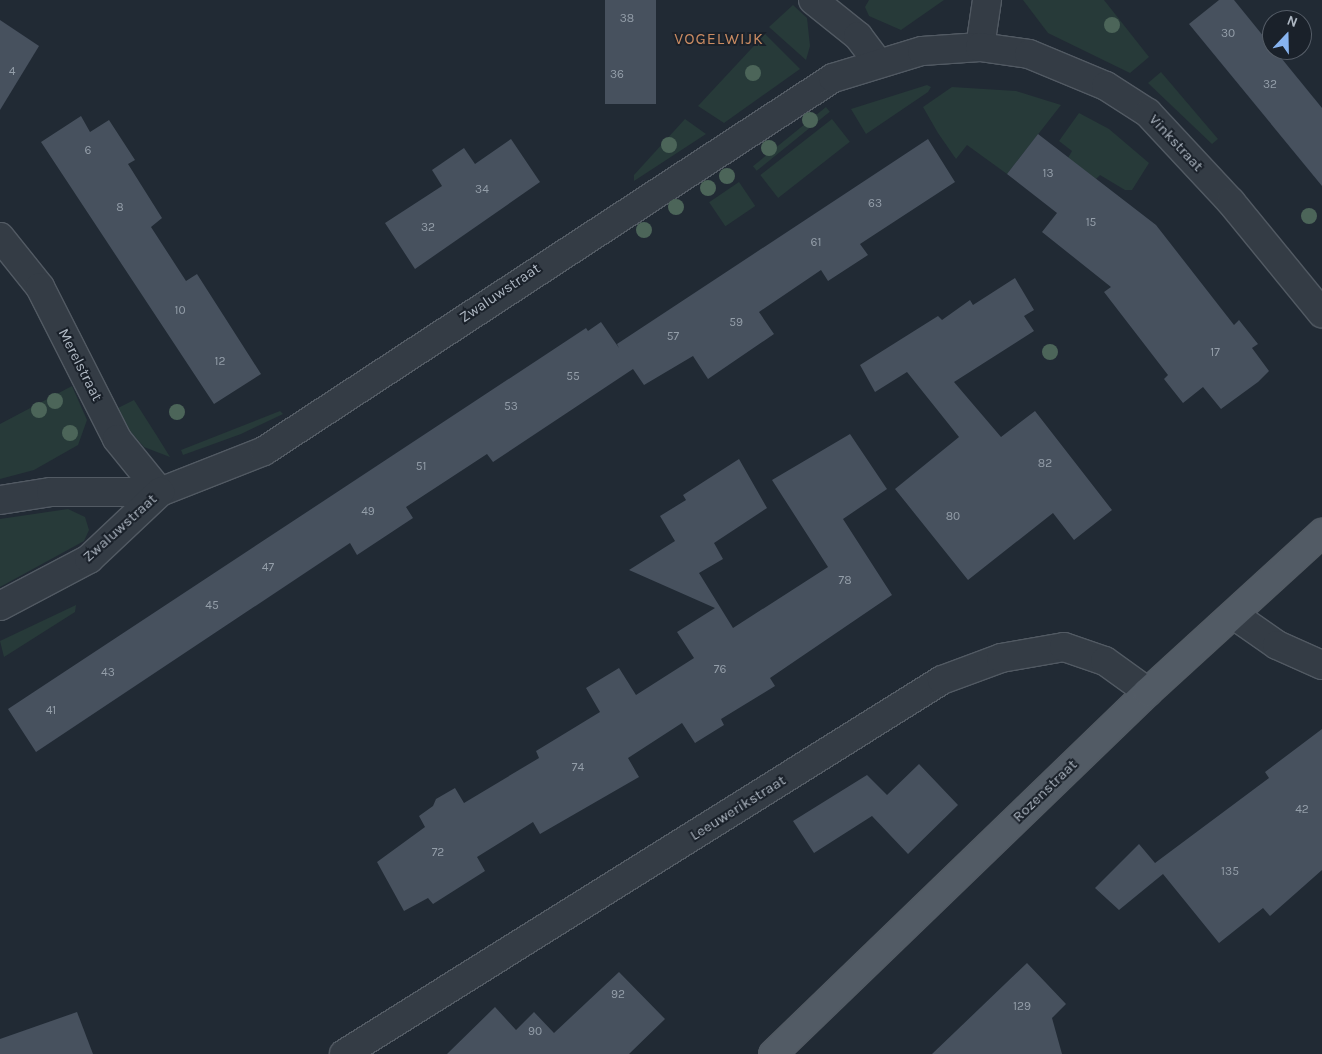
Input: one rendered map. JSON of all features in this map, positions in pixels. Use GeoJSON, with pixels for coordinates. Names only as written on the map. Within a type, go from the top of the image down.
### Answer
{"type":"FeatureCollection","features":[{"type":"Feature","properties":{"kind":"main road","name":"Rozenstraat"},"geometry":{"type":"LineString","coordinates":[[773,1054],[1148,692],[1234,615],[1318,545]]}},
{"type":"Feature","properties":{"kind":"street"},"geometry":{"type":"LineString","coordinates":[[980,47],[986,0]]}},
{"type":"Feature","properties":{"kind":"street"},"geometry":{"type":"LineString","coordinates":[[831,5],[878,63]]}},
{"type":"Feature","properties":{"kind":"street","name":"Vinkstraat"},"geometry":{"type":"LineString","coordinates":[[833,78],[922,51],[980,47],[1063,65],[1148,113],[1231,202],[1322,313]]}},
{"type":"Feature","properties":{"kind":"street","name":"Zwaluwstraat"},"geometry":{"type":"LineString","coordinates":[[0,500],[52,492],[160,492],[264,451],[833,78]]}},
{"type":"Feature","properties":{"kind":"street","name":"Merelstraat"},"geometry":{"type":"LineString","coordinates":[[0,237],[40,287],[118,439],[160,492]]}},
{"type":"Feature","properties":{"kind":"street","name":"Zwaluwstraat"},"geometry":{"type":"LineString","coordinates":[[0,606],[89,559],[160,492]]}},
{"type":"Feature","properties":{"kind":"street"},"geometry":{"type":"LineString","coordinates":[[1234,615],[1277,645],[1322,665]]}},
{"type":"Feature","properties":{"kind":"street","name":"Leeuwerikstraat"},"geometry":{"type":"LineString","coordinates":[[344,1054],[942,680],[1001,658],[1064,647],[1105,661],[1148,692]]}},
{"type":"Feature","properties":{"kind":"green space"},"geometry":{"type":"Polygon","coordinates":[[[869,0],[944,0],[901,30],[869,16],[865,7],[869,0]]]}},
{"type":"Feature","properties":{"kind":"green space"},"geometry":{"type":"Polygon","coordinates":[[[1023,0],[1104,0],[1149,57],[1130,73],[1048,33],[1023,0]]]}},
{"type":"Feature","properties":{"kind":"green space"},"geometry":{"type":"Polygon","coordinates":[[[793,5],[807,18],[810,46],[806,60],[769,27],[793,5]]]}},
{"type":"Feature","properties":{"kind":"green space"},"geometry":{"type":"Polygon","coordinates":[[[765,34],[800,69],[724,123],[698,106],[765,34]]]}},
{"type":"Feature","properties":{"kind":"green space"},"geometry":{"type":"Polygon","coordinates":[[[1161,72],[1218,139],[1212,144],[1148,83],[1161,72]]]}},
{"type":"Feature","properties":{"kind":"green space"},"geometry":{"type":"Polygon","coordinates":[[[927,85],[931,87],[928,92],[866,134],[851,109],[927,85]]]}},
{"type":"Feature","properties":{"kind":"green space"},"geometry":{"type":"Polygon","coordinates":[[[952,87],[1016,91],[1061,105],[1007,174],[967,145],[956,159],[938,133],[923,107],[952,87]]]}},
{"type":"Feature","properties":{"kind":"green space"},"geometry":{"type":"Polygon","coordinates":[[[826,107],[830,112],[757,171],[753,166],[826,107]]]}},
{"type":"Feature","properties":{"kind":"green space"},"geometry":{"type":"Polygon","coordinates":[[[1079,113],[1109,129],[1149,163],[1132,190],[1125,190],[1100,175],[1096,179],[1068,158],[1072,151],[1059,141],[1079,113]]]}},
{"type":"Feature","properties":{"kind":"green space"},"geometry":{"type":"Polygon","coordinates":[[[685,119],[706,134],[634,181],[634,175],[685,119]]]}},
{"type":"Feature","properties":{"kind":"green space"},"geometry":{"type":"Polygon","coordinates":[[[832,119],[850,142],[778,198],[760,175],[832,119]]]}},
{"type":"Feature","properties":{"kind":"green space"},"geometry":{"type":"Polygon","coordinates":[[[739,182],[755,206],[725,226],[709,202],[739,182]]]}},
{"type":"Feature","properties":{"kind":"green space"},"geometry":{"type":"Polygon","coordinates":[[[72,386],[87,420],[78,445],[34,470],[0,479],[0,424],[72,386]]]}},
{"type":"Feature","properties":{"kind":"green space"},"geometry":{"type":"Polygon","coordinates":[[[134,400],[170,457],[144,447],[130,431],[118,408],[134,400]]]}},
{"type":"Feature","properties":{"kind":"green space"},"geometry":{"type":"Polygon","coordinates":[[[280,411],[283,414],[241,434],[183,455],[181,450],[280,411]]]}},
{"type":"Feature","properties":{"kind":"green space"},"geometry":{"type":"Polygon","coordinates":[[[68,509],[85,517],[89,530],[84,541],[0,587],[0,519],[68,509]]]}},
{"type":"Feature","properties":{"kind":"green space"},"geometry":{"type":"Polygon","coordinates":[[[76,605],[75,612],[4,657],[0,641],[76,605]]]}},
{"type":"Feature","properties":{"kind":"building"},"geometry":{"type":"Polygon","coordinates":[[[605,0],[656,0],[656,104],[605,104],[605,0]]]}},
{"type":"Feature","properties":{"kind":"building"},"geometry":{"type":"Polygon","coordinates":[[[1219,0],[1234,0],[1262,34],[1262,60],[1283,60],[1322,108],[1322,186],[1189,24],[1219,0]]]}},
{"type":"Feature","properties":{"kind":"building"},"geometry":{"type":"Polygon","coordinates":[[[0,20],[39,46],[0,110],[0,20]]]}},
{"type":"Feature","properties":{"kind":"building"},"geometry":{"type":"Polygon","coordinates":[[[81,116],[90,132],[109,120],[135,160],[128,164],[162,218],[151,227],[186,281],[197,274],[261,374],[214,404],[41,142],[81,116]]]}},
{"type":"Feature","properties":{"kind":"building"},"geometry":{"type":"Polygon","coordinates":[[[1038,134],[1156,225],[1234,325],[1239,320],[1258,344],[1252,348],[1269,371],[1258,382],[1221,409],[1203,387],[1183,403],[1164,379],[1168,375],[1104,292],[1111,287],[1042,232],[1057,213],[1007,174],[1038,134]]]}},
{"type":"Feature","properties":{"kind":"building"},"geometry":{"type":"Polygon","coordinates":[[[511,139],[540,182],[415,269],[385,223],[442,186],[432,170],[464,148],[475,164],[511,139]]]}},
{"type":"Feature","properties":{"kind":"building"},"geometry":{"type":"Polygon","coordinates":[[[928,139],[955,182],[860,244],[868,255],[828,281],[821,270],[759,312],[774,334],[708,379],[693,356],[644,385],[633,369],[493,462],[487,454],[406,507],[413,518],[357,555],[350,543],[36,752],[8,709],[586,328],[588,331],[601,322],[619,348],[617,344],[928,139]]]}},
{"type":"Feature","properties":{"kind":"building"},"geometry":{"type":"Polygon","coordinates":[[[1015,278],[1034,310],[1024,316],[1034,331],[954,382],[1001,437],[1035,411],[1112,510],[1074,540],[1053,513],[968,580],[895,489],[959,437],[907,372],[875,392],[860,365],[938,316],[942,320],[970,300],[973,305],[1015,278]]]}},
{"type":"Feature","properties":{"kind":"building"},"geometry":{"type":"Polygon","coordinates":[[[850,434],[887,489],[843,519],[892,595],[770,678],[775,686],[721,719],[724,725],[695,743],[682,723],[628,758],[639,777],[540,834],[533,822],[477,857],[485,871],[433,904],[428,898],[404,911],[377,862],[425,827],[419,816],[433,806],[436,799],[455,788],[464,803],[539,758],[536,751],[600,712],[586,688],[619,668],[636,695],[694,658],[677,632],[715,608],[629,570],[675,541],[660,516],[686,500],[683,495],[739,459],[767,508],[714,543],[723,559],[699,573],[733,628],[828,567],[772,480],[850,434]]]}},
{"type":"Feature","properties":{"kind":"building"},"geometry":{"type":"Polygon","coordinates":[[[1322,729],[1322,870],[1270,916],[1263,908],[1219,943],[1163,874],[1119,910],[1095,888],[1139,844],[1155,863],[1269,778],[1265,772],[1322,729]]]}},
{"type":"Feature","properties":{"kind":"building"},"geometry":{"type":"Polygon","coordinates":[[[919,764],[958,805],[908,854],[872,816],[814,853],[793,821],[867,775],[887,795],[919,764]]]}},
{"type":"Feature","properties":{"kind":"building"},"geometry":{"type":"Polygon","coordinates":[[[1027,963],[1066,1004],[1052,1018],[1062,1054],[932,1054],[1027,963]]]}},
{"type":"Feature","properties":{"kind":"building"},"geometry":{"type":"Polygon","coordinates":[[[619,972],[665,1019],[629,1054],[447,1054],[495,1007],[516,1030],[534,1012],[554,1033],[619,972]]]}},
{"type":"Feature","properties":{"kind":"building"},"geometry":{"type":"Polygon","coordinates":[[[77,1012],[93,1054],[0,1054],[0,1039],[77,1012]]]}},
{"type":"Feature","properties":{"kind":"district","name":"VOGELWIJK"},"geometry":{"type":"Point","coordinates":[719,39]}}]}
